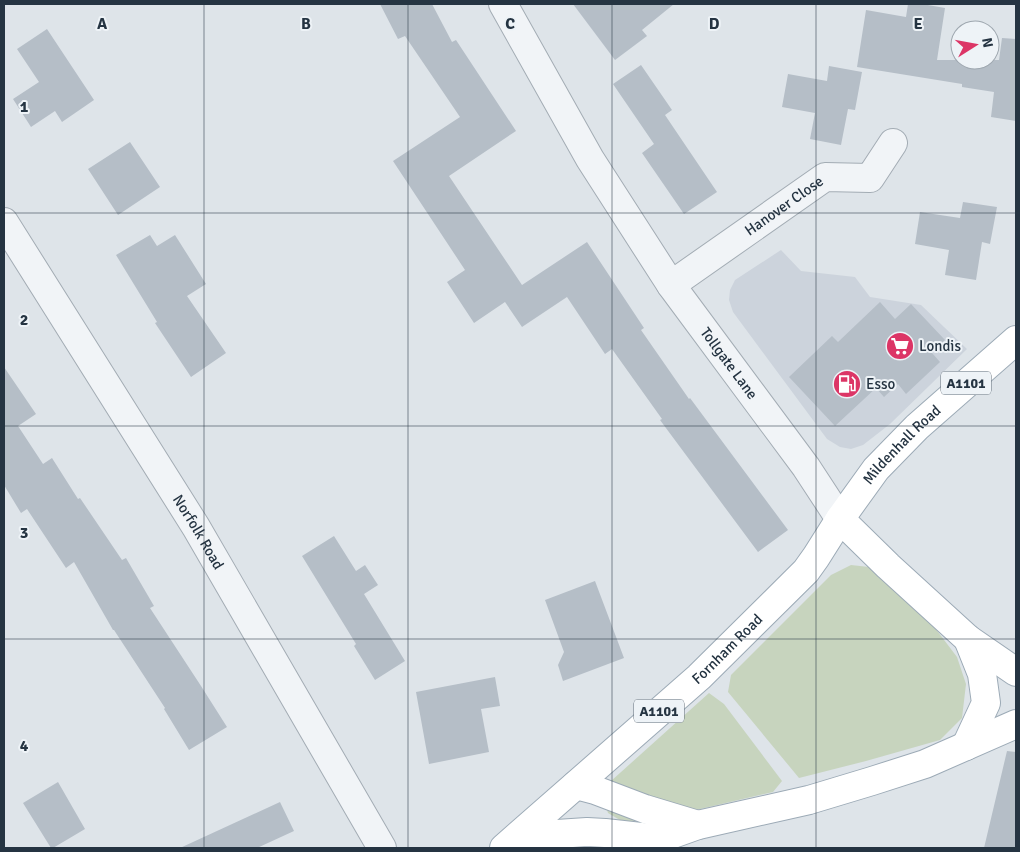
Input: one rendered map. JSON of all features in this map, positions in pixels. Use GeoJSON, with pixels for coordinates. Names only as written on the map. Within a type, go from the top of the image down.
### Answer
{"type":"FeatureCollection","features":[{"type":"Feature","properties":{"kind":"main road","name":"Mildenhall Road"},"geometry":{"type":"LineString","coordinates":[[840,519],[876,469],[910,434],[1016,340]]}},
{"type":"Feature","properties":{"kind":"main road","name":"Tollgate Lane"},"geometry":{"type":"LineString","coordinates":[[840,519],[968,639],[1016,672]]}},
{"type":"Feature","properties":{"kind":"main road","name":"Fornham Road"},"geometry":{"type":"LineString","coordinates":[[506,847],[699,677],[806,571],[840,519]]}},
{"type":"Feature","properties":{"kind":"main road"},"geometry":{"type":"LineString","coordinates":[[966,746],[986,703],[982,674],[968,639]]}},
{"type":"Feature","properties":{"kind":"main road","name":"Fornham Road"},"geometry":{"type":"LineString","coordinates":[[506,847],[531,839],[557,834],[587,832],[605,833],[661,844],[698,825],[795,803],[872,782],[925,764],[1016,724]]}},
{"type":"Feature","properties":{"kind":"main road","name":"Fornham Road"},"geometry":{"type":"LineString","coordinates":[[576,785],[698,825]]}},
{"type":"Feature","properties":{"kind":"street","name":"Tollgate Lane"},"geometry":{"type":"LineString","coordinates":[[507,5],[590,159],[671,285],[806,468],[840,519]]}},
{"type":"Feature","properties":{"kind":"street","name":"Hanover Close"},"geometry":{"type":"LineString","coordinates":[[671,285],[825,177],[870,178],[893,143]]}},
{"type":"Feature","properties":{"kind":"street","name":"Norfolk Road"},"geometry":{"type":"LineString","coordinates":[[4,222],[196,526],[382,848]]}},
{"type":"Feature","properties":{"kind":"shaded area"},"geometry":{"type":"Polygon","coordinates":[[[781,250],[801,271],[855,277],[870,297],[921,305],[967,349],[890,424],[863,445],[851,449],[840,447],[827,439],[733,312],[729,300],[730,290],[735,280],[781,250]]]}},
{"type":"Feature","properties":{"kind":"green space"},"geometry":{"type":"Polygon","coordinates":[[[851,565],[869,567],[906,599],[935,628],[957,657],[966,684],[962,718],[940,740],[799,778],[728,692],[731,675],[831,575],[851,565]]]}},
{"type":"Feature","properties":{"kind":"green space"},"geometry":{"type":"Polygon","coordinates":[[[709,693],[724,704],[782,781],[773,792],[666,817],[625,823],[608,813],[601,790],[709,693]]]}},
{"type":"Feature","properties":{"kind":"building"},"geometry":{"type":"Polygon","coordinates":[[[380,4],[432,4],[452,42],[456,40],[516,131],[449,176],[522,285],[587,242],[644,328],[641,330],[689,399],[788,530],[758,552],[660,420],[662,419],[612,349],[605,354],[567,297],[522,327],[505,302],[474,323],[447,282],[465,270],[393,161],[460,117],[405,36],[398,39],[380,4]]]}},
{"type":"Feature","properties":{"kind":"building"},"geometry":{"type":"Polygon","coordinates":[[[573,4],[674,4],[642,30],[647,36],[615,60],[573,4]]]}},
{"type":"Feature","properties":{"kind":"building"},"geometry":{"type":"Polygon","coordinates":[[[908,4],[922,4],[945,8],[937,60],[950,60],[950,70],[1000,70],[1002,38],[1016,39],[1016,121],[991,117],[994,92],[962,87],[962,84],[857,67],[866,10],[906,17],[908,4]]]}},
{"type":"Feature","properties":{"kind":"building"},"geometry":{"type":"Polygon","coordinates":[[[47,29],[94,100],[62,122],[55,111],[31,127],[13,99],[39,82],[17,49],[47,29]]]}},
{"type":"Feature","properties":{"kind":"building"},"geometry":{"type":"Polygon","coordinates":[[[641,65],[672,110],[665,115],[717,192],[684,214],[642,153],[654,144],[613,84],[641,65]]]}},
{"type":"Feature","properties":{"kind":"building"},"geometry":{"type":"Polygon","coordinates":[[[829,66],[862,72],[855,110],[848,109],[841,145],[810,139],[815,113],[782,107],[788,74],[827,81],[829,66]]]}},
{"type":"Feature","properties":{"kind":"building"},"geometry":{"type":"Polygon","coordinates":[[[130,142],[160,187],[118,215],[88,169],[130,142]]]}},
{"type":"Feature","properties":{"kind":"building"},"geometry":{"type":"Polygon","coordinates":[[[963,202],[997,207],[990,244],[982,242],[976,280],[945,275],[949,250],[915,244],[920,212],[960,218],[963,202]]]}},
{"type":"Feature","properties":{"kind":"building"},"geometry":{"type":"Polygon","coordinates":[[[150,235],[157,246],[175,235],[206,284],[187,296],[226,353],[191,377],[155,323],[157,322],[116,255],[150,235]]]}},
{"type":"Feature","properties":{"kind":"building"},"geometry":{"type":"Polygon","coordinates":[[[880,302],[895,319],[911,304],[945,340],[932,353],[940,362],[906,394],[898,384],[884,397],[876,388],[835,426],[789,377],[832,336],[838,342],[880,302]]]}},
{"type":"Feature","properties":{"kind":"building"},"geometry":{"type":"Polygon","coordinates":[[[4,367],[36,414],[18,426],[43,464],[52,458],[78,499],[80,498],[122,560],[126,558],[154,606],[150,608],[227,727],[189,750],[165,708],[113,630],[74,562],[66,568],[27,509],[21,513],[4,485],[4,367]]]}},
{"type":"Feature","properties":{"kind":"building"},"geometry":{"type":"Polygon","coordinates":[[[334,536],[356,571],[365,565],[378,585],[364,594],[405,661],[375,680],[354,646],[356,644],[302,556],[334,536]]]}},
{"type":"Feature","properties":{"kind":"building"},"geometry":{"type":"Polygon","coordinates":[[[595,581],[624,658],[563,681],[558,665],[564,652],[545,600],[595,581]]]}},
{"type":"Feature","properties":{"kind":"building"},"geometry":{"type":"Polygon","coordinates":[[[495,677],[500,706],[481,709],[489,752],[429,764],[416,692],[495,677]]]}},
{"type":"Feature","properties":{"kind":"building"},"geometry":{"type":"Polygon","coordinates":[[[1007,751],[1016,752],[1016,848],[984,848],[1007,751]]]}},
{"type":"Feature","properties":{"kind":"building"},"geometry":{"type":"Polygon","coordinates":[[[58,782],[85,829],[51,848],[23,803],[58,782]]]}},
{"type":"Feature","properties":{"kind":"building"},"geometry":{"type":"Polygon","coordinates":[[[280,802],[294,831],[257,848],[180,848],[280,802]]]}},
{"type":"Feature","properties":{"kind":"place","name":"Londis"},"geometry":{"type":"Point","coordinates":[900,346]}},
{"type":"Feature","properties":{"kind":"place","name":"Esso"},"geometry":{"type":"Point","coordinates":[847,384]}}]}
